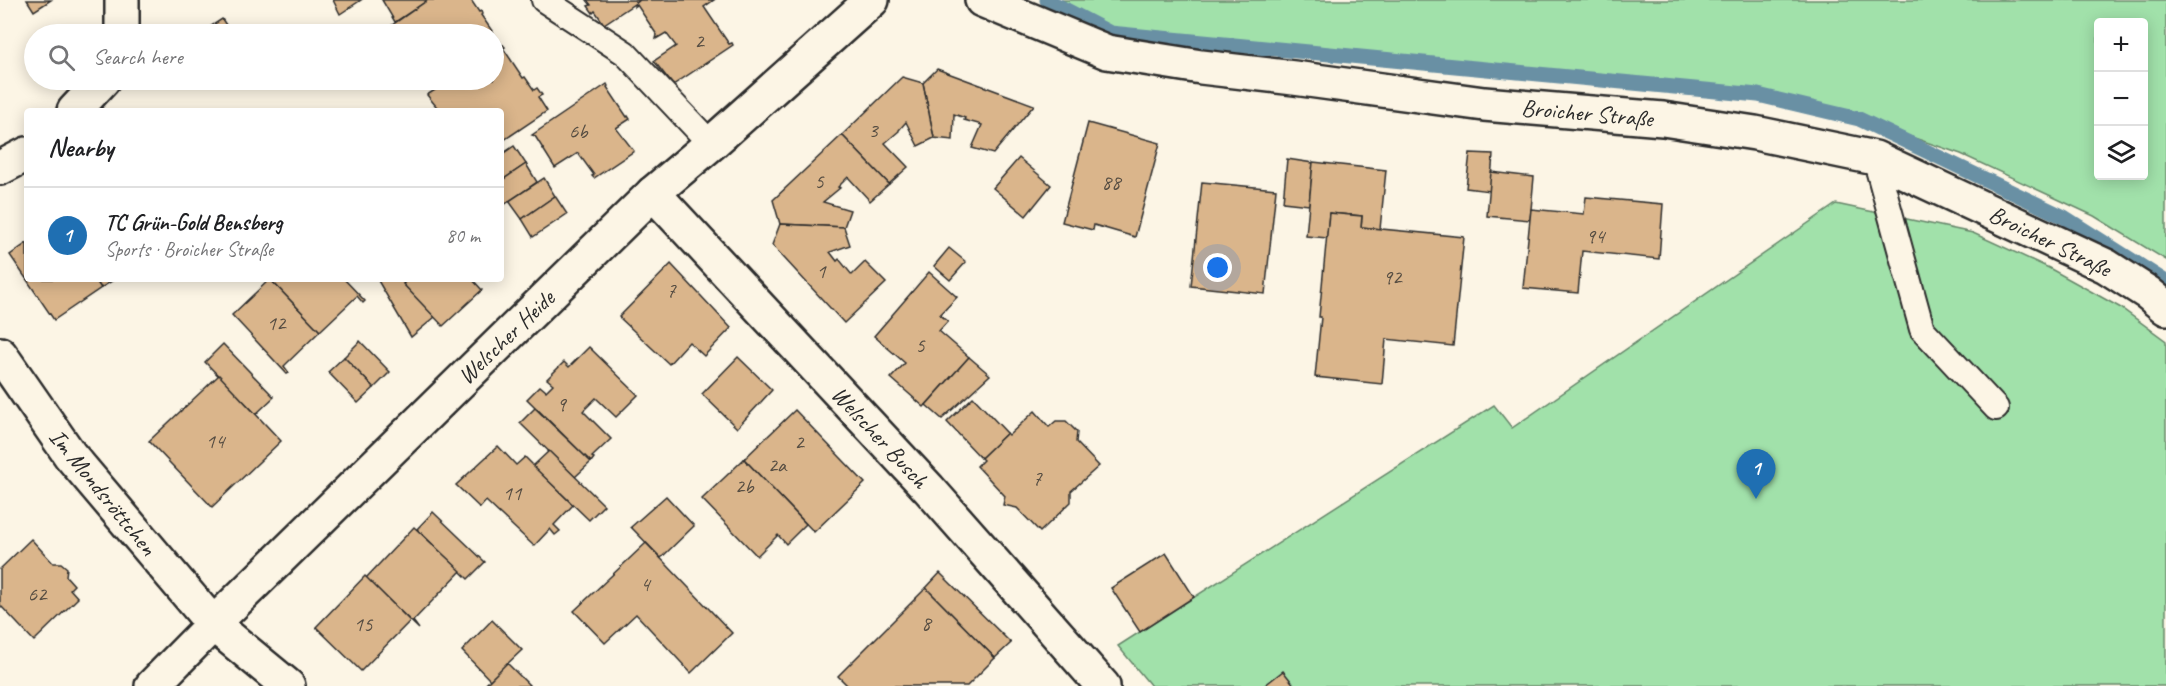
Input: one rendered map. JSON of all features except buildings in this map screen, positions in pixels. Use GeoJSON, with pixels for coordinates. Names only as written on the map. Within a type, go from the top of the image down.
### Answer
{"type":"FeatureCollection","features":[{"type":"Feature","properties":{"kind":"street"},"geometry":{"type":"LineString","coordinates":[[122,0],[122,24]]}},
{"type":"Feature","properties":{"kind":"street","name":"Welscher Heide"},"geometry":{"type":"LineString","coordinates":[[152,686],[652,193],[711,144],[872,0]]}},
{"type":"Feature","properties":{"kind":"street","name":"Broicher Straße"},"geometry":{"type":"LineString","coordinates":[[982,0],[1107,52],[1201,68],[1306,79],[1484,104],[1663,119],[1755,133],[1875,158],[2106,266],[2148,293],[2166,308]]}},
{"type":"Feature","properties":{"kind":"street"},"geometry":{"type":"LineString","coordinates":[[77,108],[94,90]]}},
{"type":"Feature","properties":{"kind":"street"},"geometry":{"type":"LineString","coordinates":[[0,168],[24,156]]}},
{"type":"Feature","properties":{"kind":"street","name":"Welscher Busch"},"geometry":{"type":"LineString","coordinates":[[652,193],[929,489],[1104,686]]}},
{"type":"Feature","properties":{"kind":"street","name":"Im Mondsröttchen"},"geometry":{"type":"LineString","coordinates":[[0,354],[70,455],[213,624],[288,686]]}},
{"type":"Feature","properties":{"kind":"lane"},"geometry":{"type":"LineString","coordinates":[[544,0],[625,53],[711,144]]}},
{"type":"Feature","properties":{"kind":"lane"},"geometry":{"type":"LineString","coordinates":[[1875,158],[1922,329],[1996,408]]}},
{"type":"Feature","properties":{"kind":"green space"},"geometry":{"type":"Polygon","coordinates":[[[1047,0],[2166,0],[2166,260],[2094,216],[1961,154],[1859,119],[1758,95],[1110,33],[1047,0]]]}},
{"type":"Feature","properties":{"kind":"green space"},"geometry":{"type":"Polygon","coordinates":[[[1836,204],[1973,233],[2049,268],[2121,308],[2166,341],[2166,686],[1151,686],[1118,646],[1494,405],[1512,428],[1836,204]]]}},
{"type":"Feature","properties":{"kind":"waterway"},"geometry":{"type":"LineString","coordinates":[[1047,0],[1110,33],[1758,95],[1859,119],[2064,217],[2166,282]]}},
{"type":"Feature","properties":{"kind":"place","name":"TC Grün-Gold Bensberg"},"geometry":{"type":"Point","coordinates":[1756,499]}}]}
